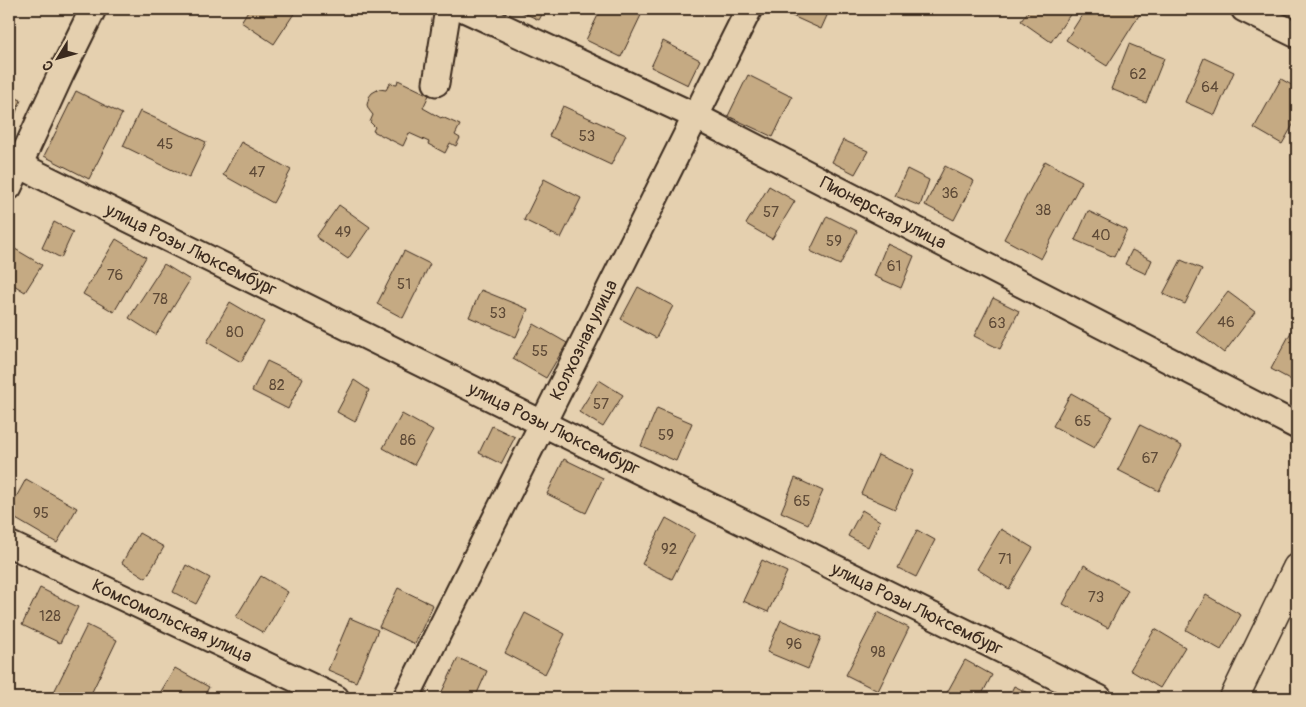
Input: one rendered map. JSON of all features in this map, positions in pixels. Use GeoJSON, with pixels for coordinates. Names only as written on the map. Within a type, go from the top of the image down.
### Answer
{"type":"FeatureCollection","features":[{"type":"Feature","properties":{"kind":"main road"},"geometry":{"type":"LineString","coordinates":[[1234,698],[1297,568]]}},
{"type":"Feature","properties":{"kind":"street"},"geometry":{"type":"LineString","coordinates":[[12,171],[93,9]]}},
{"type":"Feature","properties":{"kind":"street"},"geometry":{"type":"LineString","coordinates":[[436,83],[447,15],[450,9]]}},
{"type":"Feature","properties":{"kind":"street","name":"Пионерская улица"},"geometry":{"type":"LineString","coordinates":[[464,9],[695,116],[1297,426]]}},
{"type":"Feature","properties":{"kind":"street","name":"Колхозная улица"},"geometry":{"type":"LineString","coordinates":[[406,698],[749,9]]}},
{"type":"Feature","properties":{"kind":"street"},"geometry":{"type":"LineString","coordinates":[[1244,9],[1297,35]]}},
{"type":"Feature","properties":{"kind":"street","name":"улица Розы Люксембург"},"geometry":{"type":"LineString","coordinates":[[12,171],[543,424],[1099,698]]}},
{"type":"Feature","properties":{"kind":"street","name":"Комсомольская улица"},"geometry":{"type":"LineString","coordinates":[[9,544],[336,698]]}},
{"type":"Feature","properties":{"kind":"building"},"geometry":{"type":"Polygon","coordinates":[[[249,9],[297,9],[274,44],[241,22],[249,9]]]}},
{"type":"Feature","properties":{"kind":"building"},"geometry":{"type":"Polygon","coordinates":[[[524,9],[545,9],[539,20],[522,12],[524,9]]]}},
{"type":"Feature","properties":{"kind":"building"},"geometry":{"type":"Polygon","coordinates":[[[601,9],[638,9],[643,11],[621,57],[586,40],[601,9]]]}},
{"type":"Feature","properties":{"kind":"building"},"geometry":{"type":"Polygon","coordinates":[[[780,9],[830,9],[821,29],[780,9]]]}},
{"type":"Feature","properties":{"kind":"building"},"geometry":{"type":"Polygon","coordinates":[[[1030,9],[1074,9],[1051,42],[1021,21],[1030,9]]]}},
{"type":"Feature","properties":{"kind":"building"},"geometry":{"type":"Polygon","coordinates":[[[1086,9],[1143,9],[1107,66],[1066,40],[1086,9]]]}},
{"type":"Feature","properties":{"kind":"building"},"geometry":{"type":"Polygon","coordinates":[[[663,41],[700,60],[688,85],[651,67],[663,41]]]}},
{"type":"Feature","properties":{"kind":"building"},"geometry":{"type":"Polygon","coordinates":[[[1129,44],[1164,58],[1146,103],[1111,89],[1129,44]]]}},
{"type":"Feature","properties":{"kind":"building"},"geometry":{"type":"Polygon","coordinates":[[[1204,58],[1234,72],[1215,115],[1185,102],[1204,58]]]}},
{"type":"Feature","properties":{"kind":"building"},"geometry":{"type":"Polygon","coordinates":[[[748,75],[792,97],[773,137],[728,116],[748,75]]]}},
{"type":"Feature","properties":{"kind":"building"},"geometry":{"type":"Polygon","coordinates":[[[1281,79],[1297,88],[1297,118],[1282,144],[1254,128],[1281,79]]]}},
{"type":"Feature","properties":{"kind":"building"},"geometry":{"type":"Polygon","coordinates":[[[398,80],[429,95],[423,108],[441,118],[460,125],[455,135],[460,138],[456,146],[450,143],[445,153],[428,144],[429,142],[409,133],[403,146],[373,131],[375,127],[370,122],[373,115],[367,105],[369,97],[379,89],[386,90],[390,83],[397,84],[398,80]]]}},
{"type":"Feature","properties":{"kind":"building"},"geometry":{"type":"Polygon","coordinates":[[[76,91],[122,114],[89,179],[44,156],[76,91]]]}},
{"type":"Feature","properties":{"kind":"building"},"geometry":{"type":"Polygon","coordinates":[[[9,95],[21,100],[9,130],[9,95]]]}},
{"type":"Feature","properties":{"kind":"building"},"geometry":{"type":"Polygon","coordinates":[[[563,106],[626,135],[611,165],[549,136],[563,106]]]}},
{"type":"Feature","properties":{"kind":"building"},"geometry":{"type":"Polygon","coordinates":[[[140,111],[206,142],[189,178],[123,146],[140,111]]]}},
{"type":"Feature","properties":{"kind":"building"},"geometry":{"type":"Polygon","coordinates":[[[843,140],[868,151],[855,174],[832,162],[843,140]]]}},
{"type":"Feature","properties":{"kind":"building"},"geometry":{"type":"Polygon","coordinates":[[[241,142],[291,170],[273,203],[223,175],[241,142]]]}},
{"type":"Feature","properties":{"kind":"building"},"geometry":{"type":"Polygon","coordinates":[[[1045,161],[1082,181],[1041,259],[1004,239],[1045,161]]]}},
{"type":"Feature","properties":{"kind":"building"},"geometry":{"type":"Polygon","coordinates":[[[945,166],[974,181],[954,220],[925,205],[945,166]]]}},
{"type":"Feature","properties":{"kind":"building"},"geometry":{"type":"Polygon","coordinates":[[[907,169],[929,180],[920,206],[895,196],[907,169]]]}},
{"type":"Feature","properties":{"kind":"building"},"geometry":{"type":"Polygon","coordinates":[[[544,179],[581,198],[561,238],[524,220],[544,179]]]}},
{"type":"Feature","properties":{"kind":"building"},"geometry":{"type":"Polygon","coordinates":[[[769,186],[795,201],[772,239],[746,224],[769,186]]]}},
{"type":"Feature","properties":{"kind":"building"},"geometry":{"type":"Polygon","coordinates":[[[339,205],[370,227],[348,259],[316,237],[339,205]]]}},
{"type":"Feature","properties":{"kind":"building"},"geometry":{"type":"Polygon","coordinates":[[[1088,211],[1127,230],[1114,257],[1075,240],[1088,211]]]}},
{"type":"Feature","properties":{"kind":"building"},"geometry":{"type":"Polygon","coordinates":[[[827,216],[857,231],[840,265],[810,251],[827,216]]]}},
{"type":"Feature","properties":{"kind":"building"},"geometry":{"type":"Polygon","coordinates":[[[54,222],[73,232],[61,258],[42,248],[54,222]]]}},
{"type":"Feature","properties":{"kind":"building"},"geometry":{"type":"Polygon","coordinates":[[[116,239],[146,257],[114,312],[83,294],[116,239]]]}},
{"type":"Feature","properties":{"kind":"building"},"geometry":{"type":"Polygon","coordinates":[[[887,244],[914,256],[901,288],[874,276],[887,244]]]}},
{"type":"Feature","properties":{"kind":"building"},"geometry":{"type":"Polygon","coordinates":[[[10,246],[42,265],[25,292],[9,282],[10,246]]]}},
{"type":"Feature","properties":{"kind":"building"},"geometry":{"type":"Polygon","coordinates":[[[1132,250],[1152,260],[1146,274],[1125,264],[1132,250]]]}},
{"type":"Feature","properties":{"kind":"building"},"geometry":{"type":"Polygon","coordinates":[[[404,251],[430,264],[403,318],[377,304],[404,251]]]}},
{"type":"Feature","properties":{"kind":"building"},"geometry":{"type":"Polygon","coordinates":[[[1181,260],[1202,269],[1185,304],[1163,294],[1181,260]]]}},
{"type":"Feature","properties":{"kind":"building"},"geometry":{"type":"Polygon","coordinates":[[[164,264],[190,280],[156,335],[129,318],[164,264]]]}},
{"type":"Feature","properties":{"kind":"building"},"geometry":{"type":"Polygon","coordinates":[[[638,287],[673,306],[656,338],[621,319],[638,287]]]}},
{"type":"Feature","properties":{"kind":"building"},"geometry":{"type":"Polygon","coordinates":[[[481,290],[528,309],[516,337],[469,317],[481,290]]]}},
{"type":"Feature","properties":{"kind":"building"},"geometry":{"type":"Polygon","coordinates":[[[1228,292],[1255,312],[1224,353],[1197,332],[1228,292]]]}},
{"type":"Feature","properties":{"kind":"building"},"geometry":{"type":"Polygon","coordinates":[[[993,298],[1019,311],[1000,349],[974,336],[993,298]]]}},
{"type":"Feature","properties":{"kind":"building"},"geometry":{"type":"Polygon","coordinates":[[[230,302],[264,322],[241,362],[207,342],[230,302]]]}},
{"type":"Feature","properties":{"kind":"building"},"geometry":{"type":"Polygon","coordinates":[[[1297,321],[1297,383],[1271,369],[1297,321]]]}},
{"type":"Feature","properties":{"kind":"building"},"geometry":{"type":"Polygon","coordinates":[[[534,324],[567,343],[546,378],[513,359],[534,324]]]}},
{"type":"Feature","properties":{"kind":"building"},"geometry":{"type":"Polygon","coordinates":[[[267,361],[303,378],[288,409],[252,391],[267,361]]]}},
{"type":"Feature","properties":{"kind":"building"},"geometry":{"type":"Polygon","coordinates":[[[354,380],[369,390],[355,422],[337,412],[354,380]]]}},
{"type":"Feature","properties":{"kind":"building"},"geometry":{"type":"Polygon","coordinates":[[[599,380],[623,395],[603,427],[579,412],[599,380]]]}},
{"type":"Feature","properties":{"kind":"building"},"geometry":{"type":"Polygon","coordinates":[[[1071,393],[1112,416],[1094,448],[1053,426],[1071,393]]]}},
{"type":"Feature","properties":{"kind":"building"},"geometry":{"type":"Polygon","coordinates":[[[657,408],[692,423],[676,461],[641,446],[657,408]]]}},
{"type":"Feature","properties":{"kind":"building"},"geometry":{"type":"Polygon","coordinates":[[[402,414],[433,431],[414,465],[383,448],[402,414]]]}},
{"type":"Feature","properties":{"kind":"building"},"geometry":{"type":"Polygon","coordinates":[[[1140,425],[1182,446],[1159,491],[1118,470],[1140,425]]]}},
{"type":"Feature","properties":{"kind":"building"},"geometry":{"type":"Polygon","coordinates":[[[492,426],[515,437],[501,464],[479,453],[492,426]]]}},
{"type":"Feature","properties":{"kind":"building"},"geometry":{"type":"Polygon","coordinates":[[[878,455],[913,471],[895,509],[861,494],[878,455]]]}},
{"type":"Feature","properties":{"kind":"building"},"geometry":{"type":"Polygon","coordinates":[[[564,459],[603,478],[586,513],[547,494],[564,459]]]}},
{"type":"Feature","properties":{"kind":"building"},"geometry":{"type":"Polygon","coordinates":[[[795,478],[823,491],[808,524],[781,512],[795,478]]]}},
{"type":"Feature","properties":{"kind":"building"},"geometry":{"type":"Polygon","coordinates":[[[26,479],[77,508],[57,543],[9,515],[9,510],[26,479]]]}},
{"type":"Feature","properties":{"kind":"building"},"geometry":{"type":"Polygon","coordinates":[[[862,510],[880,521],[868,547],[848,536],[862,510]]]}},
{"type":"Feature","properties":{"kind":"building"},"geometry":{"type":"Polygon","coordinates":[[[666,518],[695,534],[672,579],[642,564],[666,518]]]}},
{"type":"Feature","properties":{"kind":"building"},"geometry":{"type":"Polygon","coordinates":[[[1001,529],[1033,548],[1009,589],[977,569],[1001,529]]]}},
{"type":"Feature","properties":{"kind":"building"},"geometry":{"type":"Polygon","coordinates":[[[917,530],[935,540],[916,577],[898,568],[917,530]]]}},
{"type":"Feature","properties":{"kind":"building"},"geometry":{"type":"Polygon","coordinates":[[[139,533],[164,547],[146,578],[122,563],[139,533]]]}},
{"type":"Feature","properties":{"kind":"building"},"geometry":{"type":"Polygon","coordinates":[[[762,560],[787,572],[768,612],[743,601],[762,560]]]}},
{"type":"Feature","properties":{"kind":"building"},"geometry":{"type":"Polygon","coordinates":[[[186,565],[210,578],[196,604],[173,592],[186,565]]]}},
{"type":"Feature","properties":{"kind":"building"},"geometry":{"type":"Polygon","coordinates":[[[1084,565],[1128,590],[1108,628],[1063,604],[1084,565]]]}},
{"type":"Feature","properties":{"kind":"building"},"geometry":{"type":"Polygon","coordinates":[[[261,576],[288,592],[264,633],[236,617],[261,576]]]}},
{"type":"Feature","properties":{"kind":"building"},"geometry":{"type":"Polygon","coordinates":[[[40,588],[78,607],[60,643],[22,625],[40,588]]]}},
{"type":"Feature","properties":{"kind":"building"},"geometry":{"type":"Polygon","coordinates":[[[398,588],[433,605],[415,644],[379,627],[398,588]]]}},
{"type":"Feature","properties":{"kind":"building"},"geometry":{"type":"Polygon","coordinates":[[[1206,595],[1241,615],[1221,650],[1186,630],[1206,595]]]}},
{"type":"Feature","properties":{"kind":"building"},"geometry":{"type":"Polygon","coordinates":[[[878,612],[909,628],[878,691],[846,675],[878,612]]]}},
{"type":"Feature","properties":{"kind":"building"},"geometry":{"type":"Polygon","coordinates":[[[525,613],[565,634],[545,674],[505,653],[525,613]]]}},
{"type":"Feature","properties":{"kind":"building"},"geometry":{"type":"Polygon","coordinates":[[[350,618],[378,630],[356,682],[328,670],[350,618]]]}},
{"type":"Feature","properties":{"kind":"building"},"geometry":{"type":"Polygon","coordinates":[[[781,620],[821,637],[808,669],[767,652],[781,620]]]}},
{"type":"Feature","properties":{"kind":"building"},"geometry":{"type":"Polygon","coordinates":[[[87,625],[117,640],[89,698],[57,698],[52,696],[87,625]]]}},
{"type":"Feature","properties":{"kind":"building"},"geometry":{"type":"Polygon","coordinates":[[[1155,629],[1185,647],[1160,688],[1130,670],[1155,629]]]}},
{"type":"Feature","properties":{"kind":"building"},"geometry":{"type":"Polygon","coordinates":[[[458,658],[487,671],[475,698],[439,698],[458,658]]]}},
{"type":"Feature","properties":{"kind":"building"},"geometry":{"type":"Polygon","coordinates":[[[965,660],[992,675],[980,698],[944,698],[965,660]]]}},
{"type":"Feature","properties":{"kind":"building"},"geometry":{"type":"Polygon","coordinates":[[[175,668],[209,687],[203,698],[157,698],[175,668]]]}},
{"type":"Feature","properties":{"kind":"building"},"geometry":{"type":"Polygon","coordinates":[[[1297,683],[1297,698],[1289,698],[1297,683]]]}},
{"type":"Feature","properties":{"kind":"building"},"geometry":{"type":"Polygon","coordinates":[[[1014,686],[1039,698],[1008,698],[1014,686]]]}}]}
